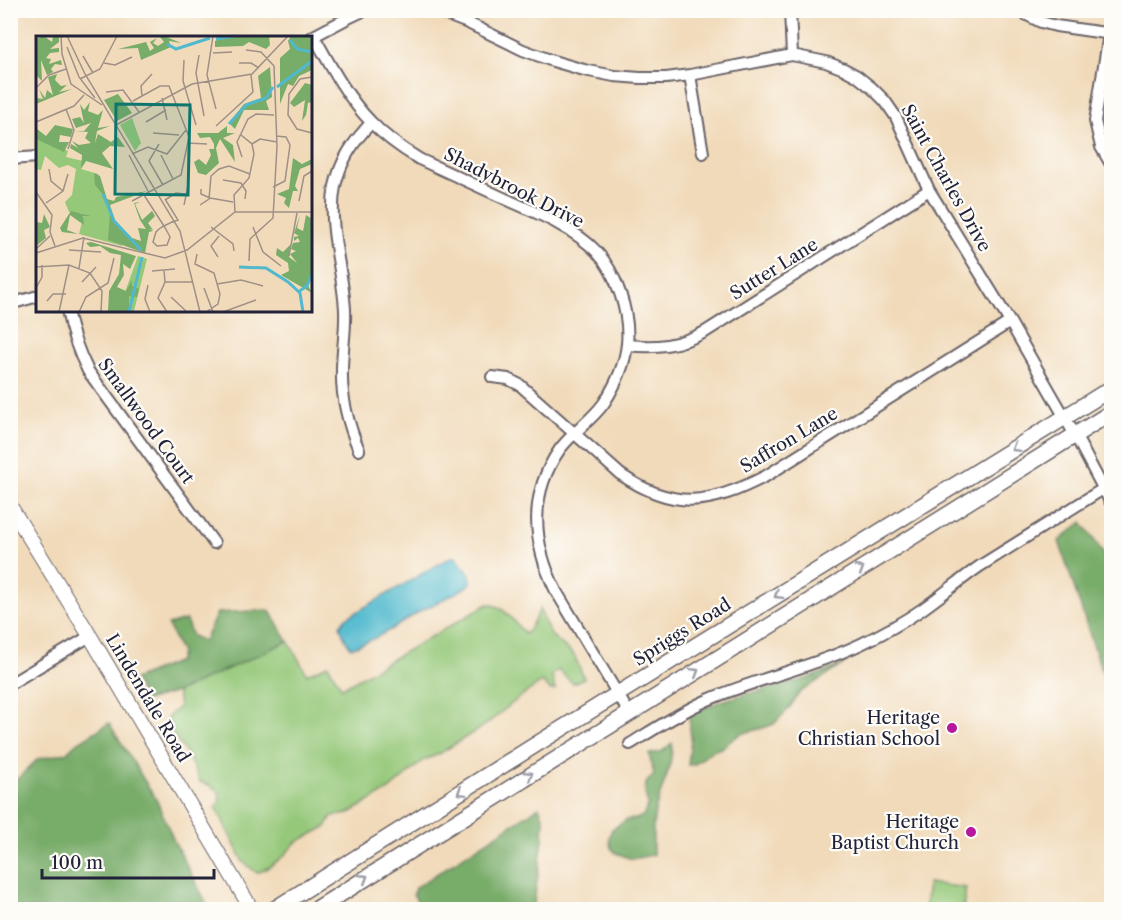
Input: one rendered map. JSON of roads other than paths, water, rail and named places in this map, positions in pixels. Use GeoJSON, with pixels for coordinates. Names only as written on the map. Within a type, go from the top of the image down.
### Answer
{"type":"FeatureCollection","features":[{"type":"Feature","properties":{"kind":"main road","name":"Spriggs Road"},"geometry":{"type":"LineString","coordinates":[[273,909],[1112,388]]}},
{"type":"Feature","properties":{"kind":"main road"},"geometry":{"type":"LineString","coordinates":[[315,909],[1112,412]]}},
{"type":"Feature","properties":{"kind":"street"},"geometry":{"type":"LineString","coordinates":[[312,37],[364,10]]}},
{"type":"Feature","properties":{"kind":"street","name":"Saint Charles Drive"},"geometry":{"type":"LineString","coordinates":[[434,10],[553,62],[614,76],[666,78],[792,55],[826,62],[857,76],[885,101],[896,117],[929,190],[1010,322],[1112,505]]}},
{"type":"Feature","properties":{"kind":"street"},"geometry":{"type":"LineString","coordinates":[[468,23],[469,10]]}},
{"type":"Feature","properties":{"kind":"street"},"geometry":{"type":"LineString","coordinates":[[790,10],[792,55]]}},
{"type":"Feature","properties":{"kind":"street"},"geometry":{"type":"LineString","coordinates":[[1017,10],[1048,24],[1110,34],[1095,120],[1101,147],[1112,166]]}},
{"type":"Feature","properties":{"kind":"street","name":"Shadybrook Drive"},"geometry":{"type":"LineString","coordinates":[[312,37],[371,123],[401,148],[419,159],[560,225],[596,250],[613,277],[626,315],[627,345],[620,373],[602,405],[560,449],[542,484],[536,519],[541,555],[553,584],[629,713]]}},
{"type":"Feature","properties":{"kind":"street"},"geometry":{"type":"LineString","coordinates":[[690,75],[703,153]]}},
{"type":"Feature","properties":{"kind":"street"},"geometry":{"type":"LineString","coordinates":[[359,450],[345,409],[342,389],[345,309],[333,225],[333,206],[335,187],[346,154],[371,123]]}},
{"type":"Feature","properties":{"kind":"street"},"geometry":{"type":"LineString","coordinates":[[10,159],[36,157]]}},
{"type":"Feature","properties":{"kind":"street","name":"Sutter Lane"},"geometry":{"type":"LineString","coordinates":[[627,345],[649,347],[672,345],[705,332],[929,190]]}},
{"type":"Feature","properties":{"kind":"street"},"geometry":{"type":"LineString","coordinates":[[10,304],[36,297]]}},
{"type":"Feature","properties":{"kind":"street","name":"Smallwood Court"},"geometry":{"type":"LineString","coordinates":[[67,312],[78,352],[88,371],[214,543]]}},
{"type":"Feature","properties":{"kind":"street","name":"Saffron Lane"},"geometry":{"type":"LineString","coordinates":[[492,377],[508,379],[520,385],[620,474],[636,485],[667,498],[701,499],[733,492],[766,476],[1010,322]]}},
{"type":"Feature","properties":{"kind":"street"},"geometry":{"type":"LineString","coordinates":[[630,744],[709,700],[818,661],[890,629],[923,608],[963,577],[1103,489]]}},
{"type":"Feature","properties":{"kind":"street","name":"Lindendale Road"},"geometry":{"type":"LineString","coordinates":[[10,506],[252,909]]}},
{"type":"Feature","properties":{"kind":"street"},"geometry":{"type":"LineString","coordinates":[[10,684],[90,636]]}},
{"type":"Feature","properties":{"kind":"water"},"geometry":{"type":"Polygon","coordinates":[[[451,557],[456,557],[470,575],[471,582],[465,588],[373,639],[351,648],[340,626],[346,618],[451,557]]]}},
{"type":"Feature","properties":{"kind":"place","name":"Heritage Christian School"},"geometry":{"type":"Point","coordinates":[952,728]}},
{"type":"Feature","properties":{"kind":"place","name":"Heritage Baptist Church"},"geometry":{"type":"Point","coordinates":[971,832]}}]}
